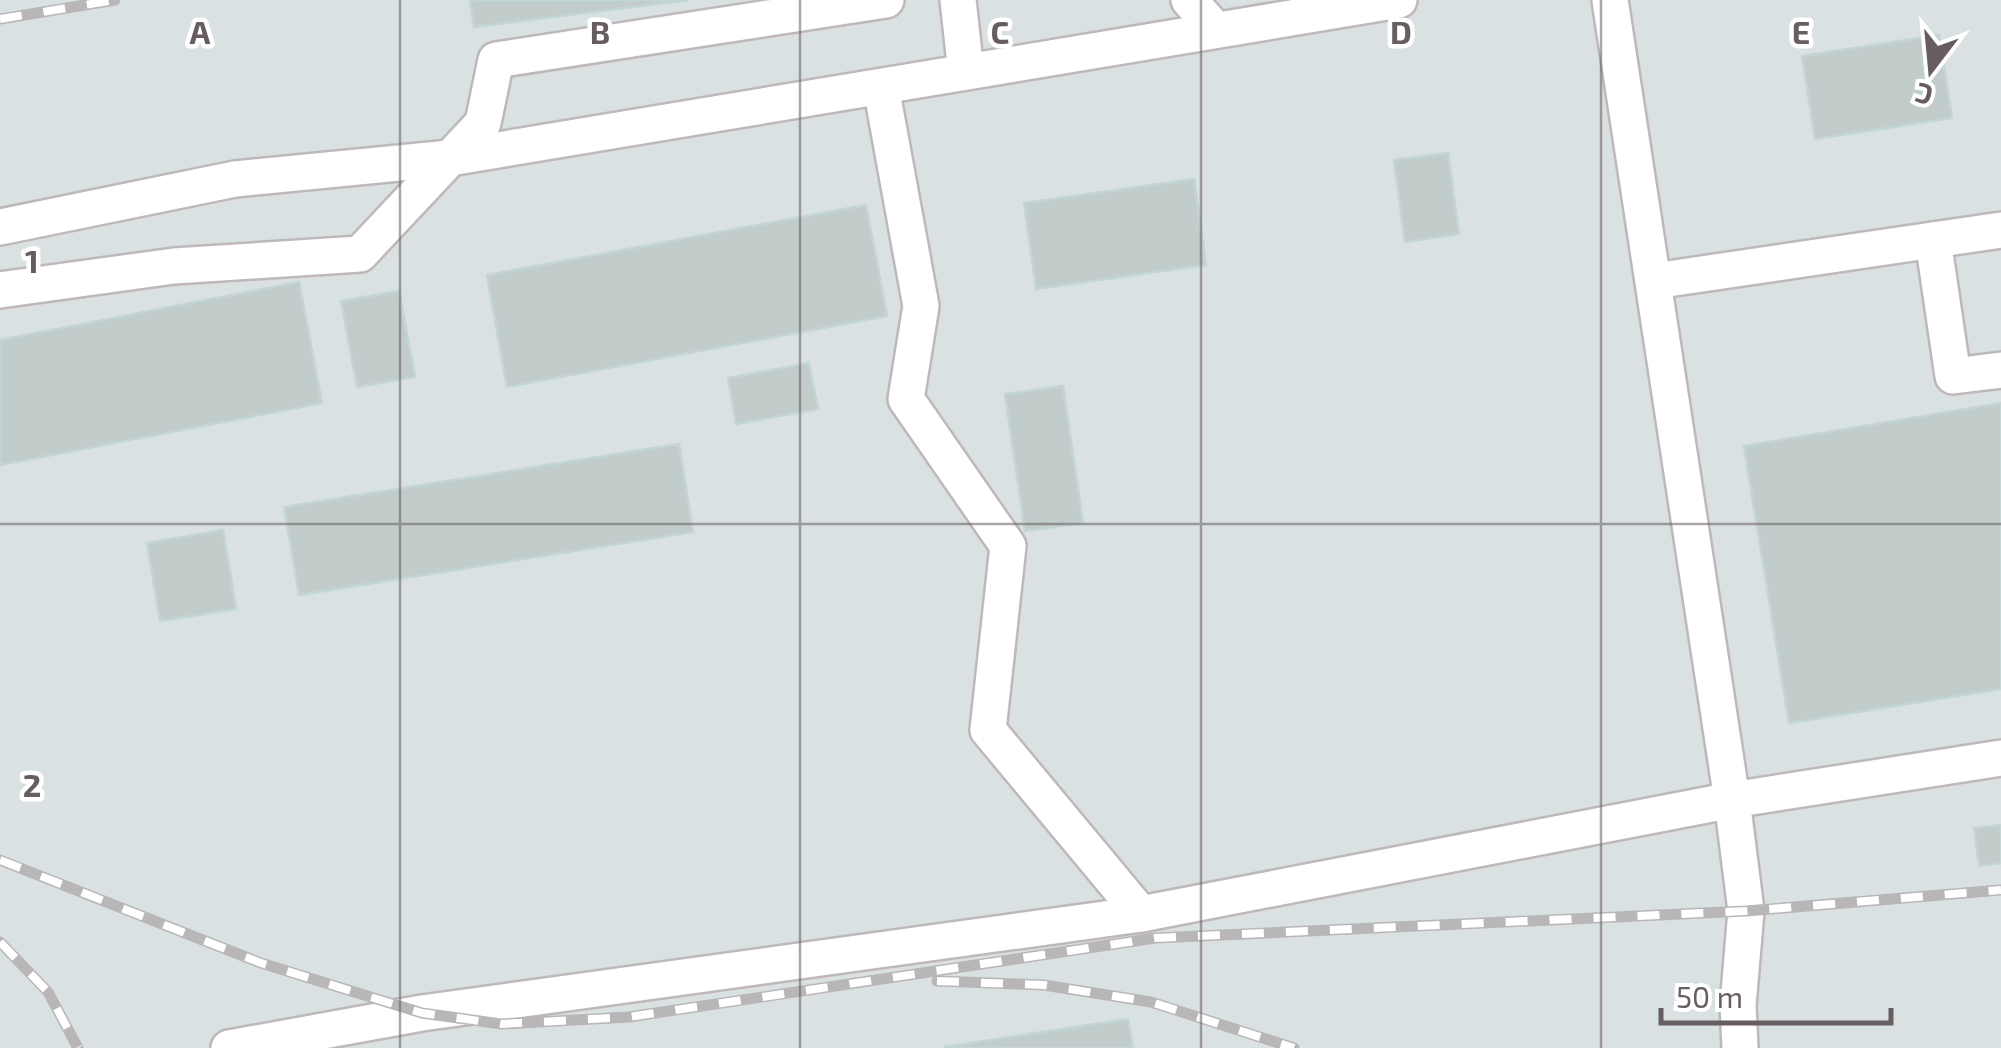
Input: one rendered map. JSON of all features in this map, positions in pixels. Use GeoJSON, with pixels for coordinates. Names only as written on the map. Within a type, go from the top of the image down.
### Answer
{"type":"FeatureCollection","features":[{"type":"Feature","properties":{"kind":"lane"},"geometry":{"type":"LineString","coordinates":[[0,290],[174,266],[360,254],[484,123],[496,60],[886,0]]}},
{"type":"Feature","properties":{"kind":"lane"},"geometry":{"type":"LineString","coordinates":[[958,0],[966,72]]}},
{"type":"Feature","properties":{"kind":"lane"},"geometry":{"type":"LineString","coordinates":[[1188,0],[1216,30]]}},
{"type":"Feature","properties":{"kind":"lane"},"geometry":{"type":"LineString","coordinates":[[0,227],[234,180],[450,158],[1399,0]]}},
{"type":"Feature","properties":{"kind":"lane"},"geometry":{"type":"LineString","coordinates":[[1610,0],[1746,911],[1738,1004],[1740,1048]]}},
{"type":"Feature","properties":{"kind":"lane"},"geometry":{"type":"LineString","coordinates":[[881,87],[921,306],[906,398],[1008,546],[988,730],[1141,914]]}},
{"type":"Feature","properties":{"kind":"lane"},"geometry":{"type":"LineString","coordinates":[[1654,281],[2001,230]]}},
{"type":"Feature","properties":{"kind":"lane"},"geometry":{"type":"LineString","coordinates":[[1932,240],[1953,376],[2001,370]]}},
{"type":"Feature","properties":{"kind":"lane"},"geometry":{"type":"LineString","coordinates":[[228,1048],[422,1013],[1141,914],[1732,800],[2001,758]]}},
{"type":"Feature","properties":{"kind":"shaded area"},"geometry":{"type":"Polygon","coordinates":[[[0,0],[2001,0],[2001,1048],[0,1048],[0,0]]]}},
{"type":"Feature","properties":{"kind":"building"},"geometry":{"type":"Polygon","coordinates":[[[470,0],[688,0],[474,27],[470,0]]]}},
{"type":"Feature","properties":{"kind":"building"},"geometry":{"type":"Polygon","coordinates":[[[1939,35],[1952,118],[1815,139],[1802,56],[1939,35]]]}},
{"type":"Feature","properties":{"kind":"building"},"geometry":{"type":"Polygon","coordinates":[[[1448,153],[1459,234],[1405,242],[1394,160],[1448,153]]]}},
{"type":"Feature","properties":{"kind":"building"},"geometry":{"type":"Polygon","coordinates":[[[1194,179],[1206,265],[1036,289],[1024,203],[1194,179]]]}},
{"type":"Feature","properties":{"kind":"building"},"geometry":{"type":"Polygon","coordinates":[[[866,205],[887,316],[507,387],[487,275],[866,205]]]}},
{"type":"Feature","properties":{"kind":"building"},"geometry":{"type":"Polygon","coordinates":[[[299,282],[322,403],[0,465],[0,340],[299,282]]]}},
{"type":"Feature","properties":{"kind":"building"},"geometry":{"type":"Polygon","coordinates":[[[399,291],[415,377],[357,387],[341,301],[399,291]]]}},
{"type":"Feature","properties":{"kind":"building"},"geometry":{"type":"Polygon","coordinates":[[[809,363],[818,409],[736,424],[728,378],[809,363]]]}},
{"type":"Feature","properties":{"kind":"building"},"geometry":{"type":"Polygon","coordinates":[[[1063,386],[1083,523],[1025,531],[1005,394],[1063,386]]]}},
{"type":"Feature","properties":{"kind":"building"},"geometry":{"type":"Polygon","coordinates":[[[2001,403],[2001,689],[1789,723],[1744,446],[2001,403]]]}},
{"type":"Feature","properties":{"kind":"building"},"geometry":{"type":"Polygon","coordinates":[[[679,444],[693,532],[299,595],[284,507],[679,444]]]}},
{"type":"Feature","properties":{"kind":"building"},"geometry":{"type":"Polygon","coordinates":[[[223,530],[236,609],[160,621],[147,543],[223,530]]]}},
{"type":"Feature","properties":{"kind":"building"},"geometry":{"type":"Polygon","coordinates":[[[2001,825],[2001,863],[1979,866],[1974,828],[2001,825]]]}},
{"type":"Feature","properties":{"kind":"building"},"geometry":{"type":"Polygon","coordinates":[[[1128,1019],[1133,1048],[945,1047],[1128,1019]]]}},
{"type":"Feature","properties":{"kind":"railway"},"geometry":{"type":"LineString","coordinates":[[0,19],[115,0]]}},
{"type":"Feature","properties":{"kind":"railway"},"geometry":{"type":"LineString","coordinates":[[0,860],[261,963],[422,1013],[501,1024],[629,1017],[1155,938],[1746,911],[2001,890]]}},
{"type":"Feature","properties":{"kind":"railway"},"geometry":{"type":"LineString","coordinates":[[0,942],[48,992],[78,1048]]}},
{"type":"Feature","properties":{"kind":"railway"},"geometry":{"type":"LineString","coordinates":[[937,981],[1044,985],[1151,1002],[1294,1048]]}}]}
